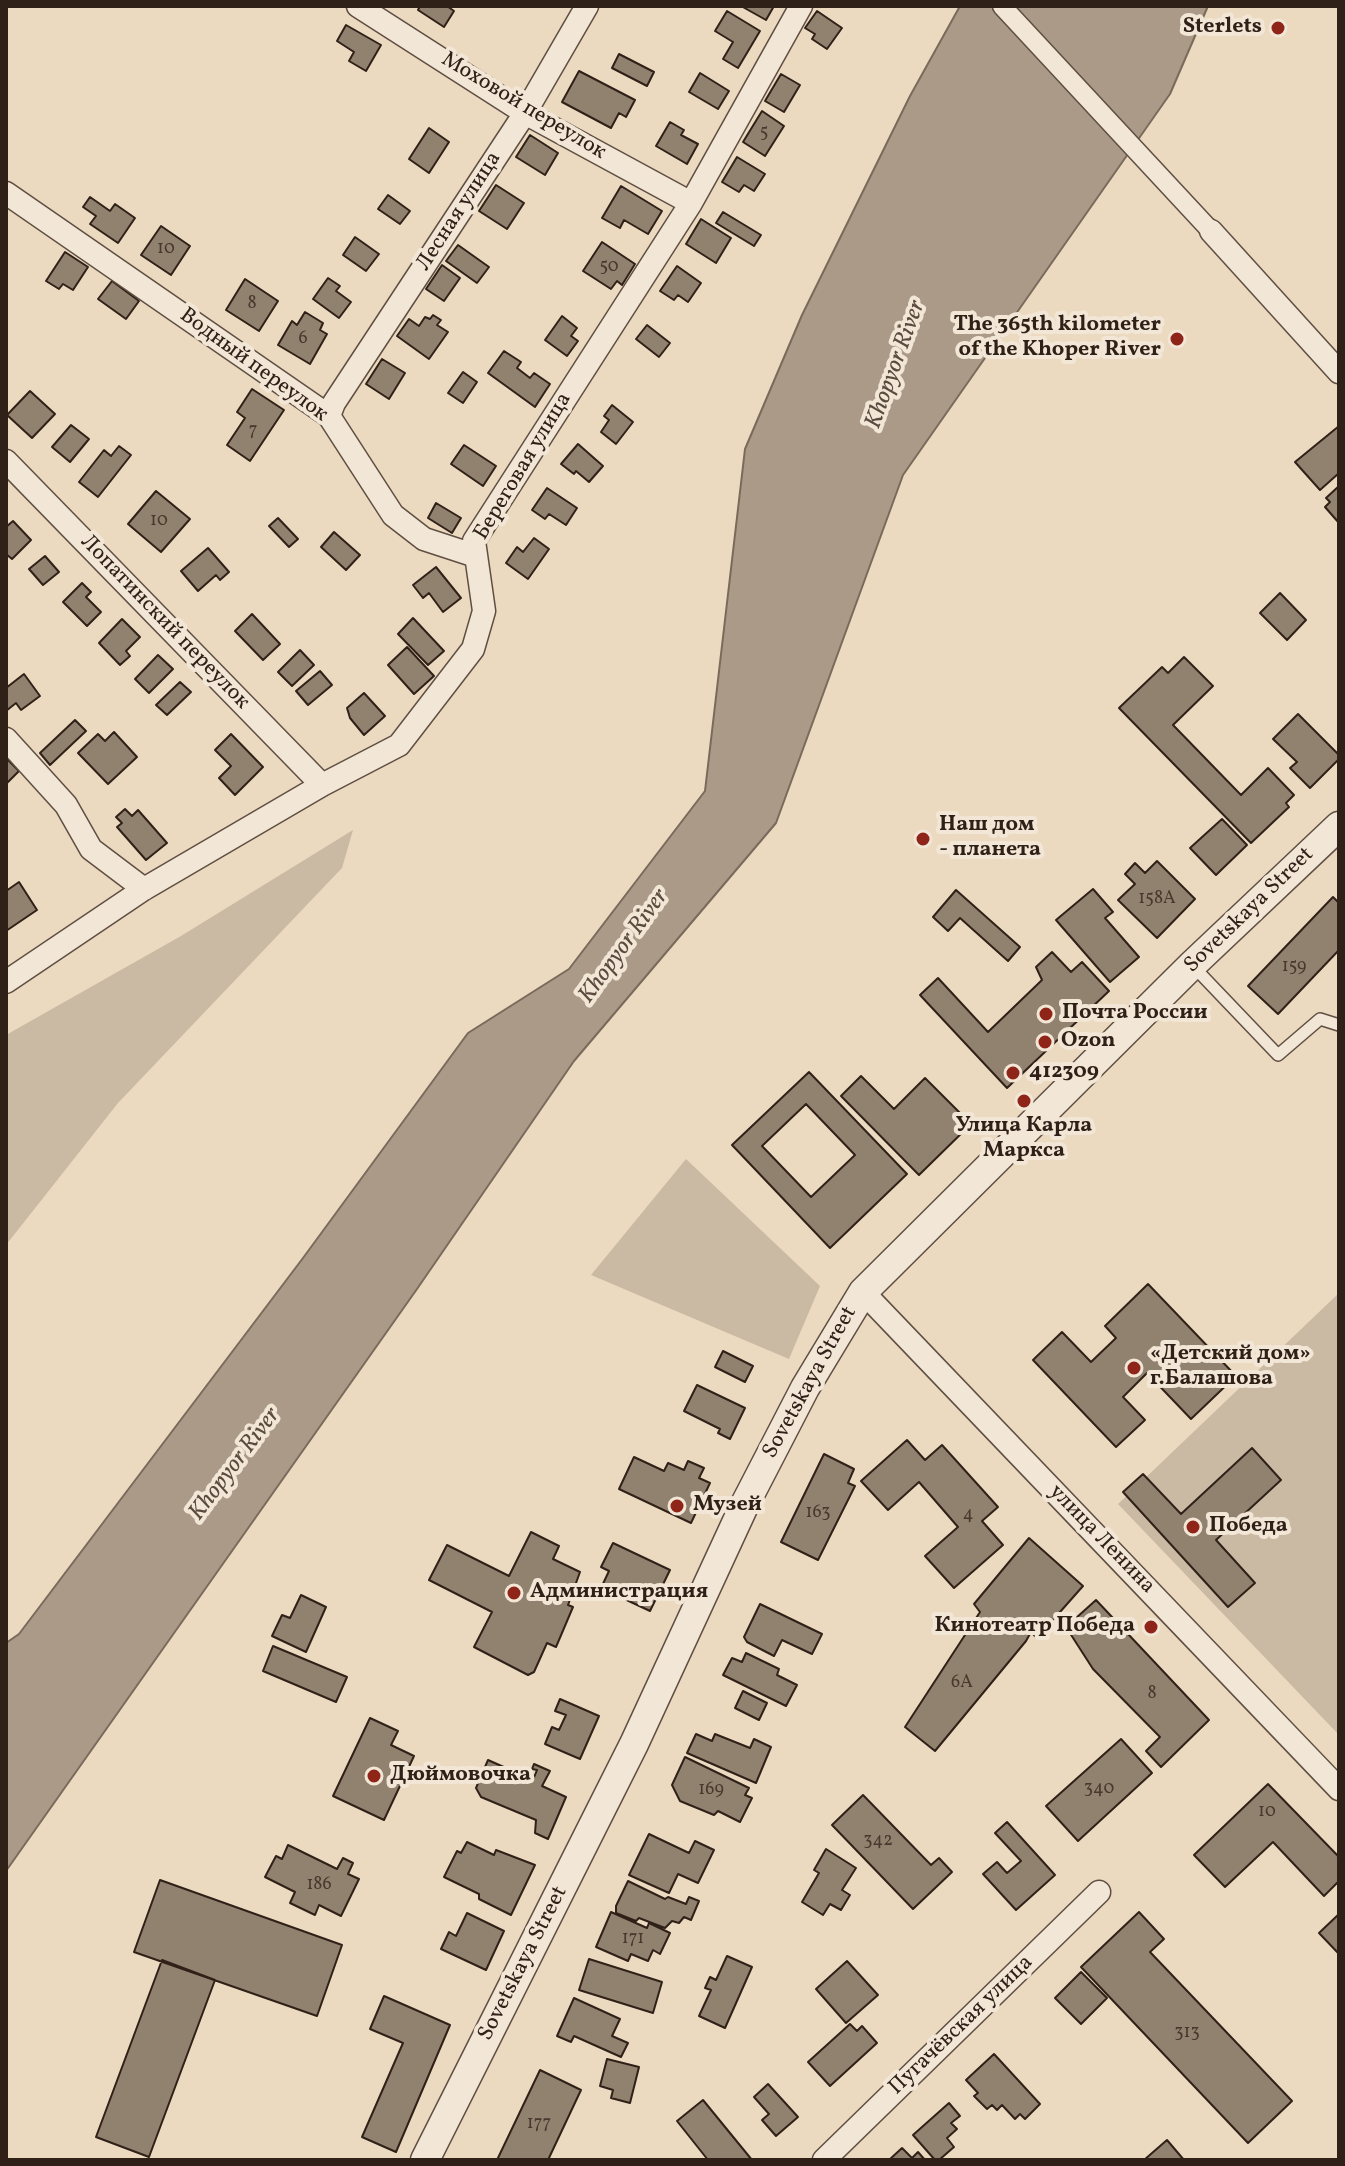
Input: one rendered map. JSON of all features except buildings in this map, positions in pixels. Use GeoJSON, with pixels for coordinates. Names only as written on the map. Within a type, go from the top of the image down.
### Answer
{"type":"FeatureCollection","features":[{"type":"Feature","properties":{"kind":"street","name":"Моховой переулок"},"geometry":{"type":"LineString","coordinates":[[358,6],[525,113],[691,203]]}},
{"type":"Feature","properties":{"kind":"street","name":"Лесная улица"},"geometry":{"type":"LineString","coordinates":[[329,416],[334,403],[525,113],[587,6]]}},
{"type":"Feature","properties":{"kind":"street","name":"Береговая улица"},"geometry":{"type":"LineString","coordinates":[[6,982],[144,889],[322,785],[399,745],[473,649],[484,611],[474,541],[691,203],[801,6]]}},
{"type":"Feature","properties":{"kind":"street"},"geometry":{"type":"LineString","coordinates":[[1002,6],[1339,372]]}},
{"type":"Feature","properties":{"kind":"street","name":"Водный переулок"},"geometry":{"type":"LineString","coordinates":[[6,193],[329,416],[393,515],[424,539],[476,556]]}},
{"type":"Feature","properties":{"kind":"street","name":"Лопатинский переулок"},"geometry":{"type":"LineString","coordinates":[[6,461],[322,785]]}},
{"type":"Feature","properties":{"kind":"street"},"geometry":{"type":"LineString","coordinates":[[6,739],[66,805],[91,849],[144,889]]}},
{"type":"Feature","properties":{"kind":"street","name":"Sovetskaya Street"},"geometry":{"type":"LineString","coordinates":[[425,2160],[634,1744],[744,1506],[805,1388],[863,1292],[1192,965],[1339,826]]}},
{"type":"Feature","properties":{"kind":"street","name":"улица Ленина"},"geometry":{"type":"LineString","coordinates":[[863,1292],[1339,1789]]}},
{"type":"Feature","properties":{"kind":"street","name":"Пугачёвская улица"},"geometry":{"type":"LineString","coordinates":[[824,2160],[1099,1892]]}},
{"type":"Feature","properties":{"kind":"lane"},"geometry":{"type":"LineString","coordinates":[[1192,965],[1278,1055],[1320,1019],[1339,1025]]}},
{"type":"Feature","properties":{"kind":"shaded area"},"geometry":{"type":"Polygon","coordinates":[[[353,830],[342,868],[118,1103],[6,1245],[6,1035],[181,936],[353,830]]]}},
{"type":"Feature","properties":{"kind":"shaded area"},"geometry":{"type":"Polygon","coordinates":[[[686,1159],[820,1286],[789,1359],[591,1275],[686,1159]]]}},
{"type":"Feature","properties":{"kind":"shaded area"},"geometry":{"type":"Polygon","coordinates":[[[1339,1293],[1339,1735],[1118,1504],[1339,1293]]]}},
{"type":"Feature","properties":{"kind":"water","name":"Khopyor River"},"geometry":{"type":"Polygon","coordinates":[[[960,6],[1208,6],[1170,94],[903,475],[776,823],[574,1061],[6,1871],[6,1643],[19,1634],[303,1258],[468,1033],[569,969],[705,791],[745,449],[802,315],[910,96],[960,6]]]}},
{"type":"Feature","properties":{"kind":"place","name":"Sterlets"},"geometry":{"type":"Point","coordinates":[1278,28]}},
{"type":"Feature","properties":{"kind":"place","name":"The 365th kilometer of the Khoper River"},"geometry":{"type":"Point","coordinates":[1177,339]}},
{"type":"Feature","properties":{"kind":"place","name":"Наш дом - планета"},"geometry":{"type":"Point","coordinates":[923,839]}},
{"type":"Feature","properties":{"kind":"place","name":"Почта России"},"geometry":{"type":"Point","coordinates":[1046,1014]}},
{"type":"Feature","properties":{"kind":"place","name":"Ozon"},"geometry":{"type":"Point","coordinates":[1045,1042]}},
{"type":"Feature","properties":{"kind":"place","name":"412309"},"geometry":{"type":"Point","coordinates":[1013,1073]}},
{"type":"Feature","properties":{"kind":"place","name":"Улица Карла Маркса"},"geometry":{"type":"Point","coordinates":[1024,1101]}},
{"type":"Feature","properties":{"kind":"place","name":"«Детский дом» г.Балашова"},"geometry":{"type":"Point","coordinates":[1134,1368]}},
{"type":"Feature","properties":{"kind":"place","name":"Музей"},"geometry":{"type":"Point","coordinates":[677,1506]}},
{"type":"Feature","properties":{"kind":"place","name":"Победа"},"geometry":{"type":"Point","coordinates":[1193,1527]}},
{"type":"Feature","properties":{"kind":"place","name":"Администрация"},"geometry":{"type":"Point","coordinates":[514,1593]}},
{"type":"Feature","properties":{"kind":"place","name":"Кинотеатр Победа"},"geometry":{"type":"Point","coordinates":[1151,1627]}},
{"type":"Feature","properties":{"kind":"place","name":"Дюймовочка"},"geometry":{"type":"Point","coordinates":[374,1776]}}]}
